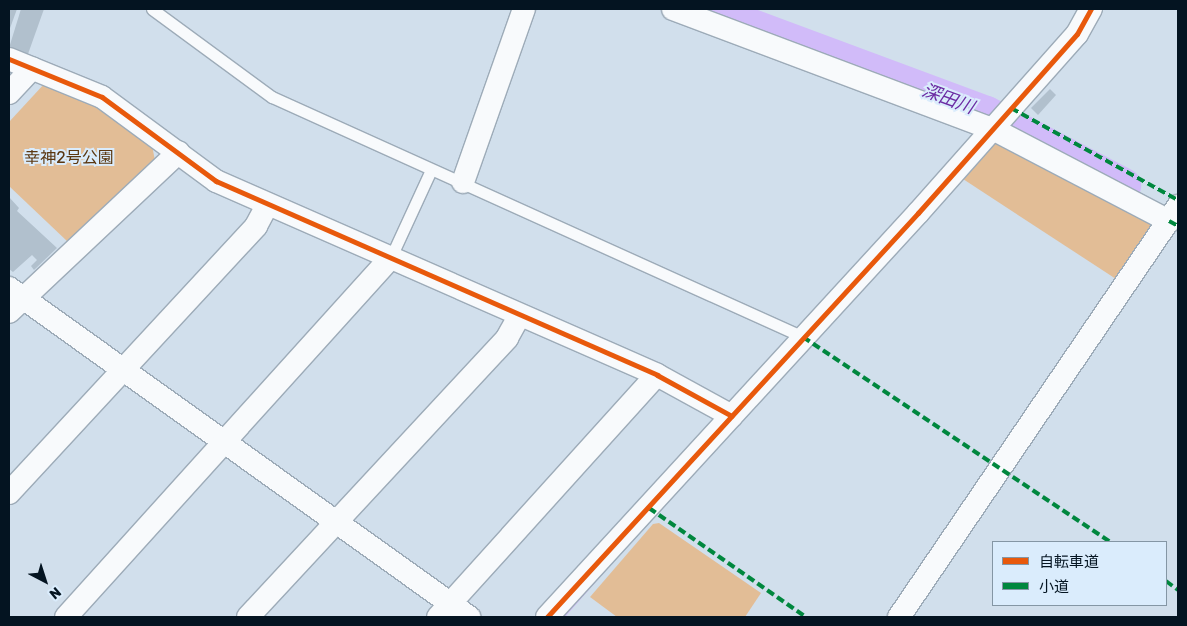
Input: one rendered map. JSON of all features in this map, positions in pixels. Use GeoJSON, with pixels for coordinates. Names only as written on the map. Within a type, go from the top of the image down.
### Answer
{"type":"FeatureCollection","features":[{"type":"Feature","properties":{"kind":"street"},"geometry":{"type":"LineString","coordinates":[[463,182],[524,9]]}},
{"type":"Feature","properties":{"kind":"street"},"geometry":{"type":"LineString","coordinates":[[673,9],[994,129],[1174,213],[899,617]]}},
{"type":"Feature","properties":{"kind":"street"},"geometry":{"type":"LineString","coordinates":[[547,617],[994,129],[1077,34],[1092,9]]}},
{"type":"Feature","properties":{"kind":"street"},"geometry":{"type":"LineString","coordinates":[[9,59],[102,96],[216,181],[266,205],[657,376],[732,416]]}},
{"type":"Feature","properties":{"kind":"street"},"geometry":{"type":"LineString","coordinates":[[9,93],[32,68]]}},
{"type":"Feature","properties":{"kind":"street"},"geometry":{"type":"LineString","coordinates":[[179,152],[13,299],[123,370],[223,443],[336,518],[445,610],[469,617]]}},
{"type":"Feature","properties":{"kind":"street"},"geometry":{"type":"LineString","coordinates":[[9,493],[256,226],[266,205]]}},
{"type":"Feature","properties":{"kind":"street"},"geometry":{"type":"LineString","coordinates":[[66,617],[390,259]]}},
{"type":"Feature","properties":{"kind":"street"},"geometry":{"type":"LineString","coordinates":[[248,617],[336,518],[507,338],[520,315]]}},
{"type":"Feature","properties":{"kind":"street"},"geometry":{"type":"LineString","coordinates":[[445,610],[657,376]]}},
{"type":"Feature","properties":{"kind":"lane"},"geometry":{"type":"LineString","coordinates":[[152,9],[272,97],[803,337]]}},
{"type":"Feature","properties":{"kind":"lane"},"geometry":{"type":"LineString","coordinates":[[390,259],[431,170]]}},
{"type":"Feature","properties":{"kind":"green space","name":"幸神2号公園"},"geometry":{"type":"Polygon","coordinates":[[[45,83],[97,102],[152,145],[155,161],[68,242],[9,186],[9,122],[45,83]]]}},
{"type":"Feature","properties":{"kind":"green space"},"geometry":{"type":"Polygon","coordinates":[[[999,136],[1156,225],[1116,279],[963,179],[999,136]]]}},
{"type":"Feature","properties":{"kind":"green space"},"geometry":{"type":"Polygon","coordinates":[[[659,523],[761,593],[745,617],[617,617],[590,597],[653,524],[659,523]]]}},
{"type":"Feature","properties":{"kind":"shaded area"},"geometry":{"type":"Polygon","coordinates":[[[645,526],[565,617],[561,617],[645,526]]]}},
{"type":"Feature","properties":{"kind":"building"},"geometry":{"type":"Polygon","coordinates":[[[9,9],[17,9],[9,31],[9,9]]]}},
{"type":"Feature","properties":{"kind":"building"},"geometry":{"type":"Polygon","coordinates":[[[21,9],[44,9],[28,54],[9,48],[21,9]]]}},
{"type":"Feature","properties":{"kind":"building"},"geometry":{"type":"Polygon","coordinates":[[[1050,89],[1056,95],[1038,115],[1031,108],[1050,89]]]}},
{"type":"Feature","properties":{"kind":"building"},"geometry":{"type":"Polygon","coordinates":[[[9,197],[19,208],[17,211],[57,248],[34,270],[31,266],[37,260],[32,255],[13,272],[9,269],[9,197]]]}},
{"type":"Feature","properties":{"kind":"waterway","name":"深田川"},"geometry":{"type":"LineString","coordinates":[[706,9],[986,113],[1123,185]]}},
{"type":"Feature","properties":{"kind":"marked path"},"geometry":{"type":"LineString","coordinates":[[1011,108],[1178,200]]}},
{"type":"Feature","properties":{"kind":"marked path"},"geometry":{"type":"LineString","coordinates":[[1169,221],[1178,226]]}},
{"type":"Feature","properties":{"kind":"marked path"},"geometry":{"type":"LineString","coordinates":[[803,337],[1109,541]]}},
{"type":"Feature","properties":{"kind":"marked path"},"geometry":{"type":"LineString","coordinates":[[649,508],[806,617]]}},
{"type":"Feature","properties":{"kind":"marked path"},"geometry":{"type":"LineString","coordinates":[[1167,582],[1178,590]]}},
{"type":"Feature","properties":{"kind":"cycle path"},"geometry":{"type":"LineString","coordinates":[[547,617],[918,213],[1077,34],[1091,9]]}},
{"type":"Feature","properties":{"kind":"cycle path"},"geometry":{"type":"LineString","coordinates":[[9,59],[102,97],[216,181],[657,375],[732,416]]}}]}
